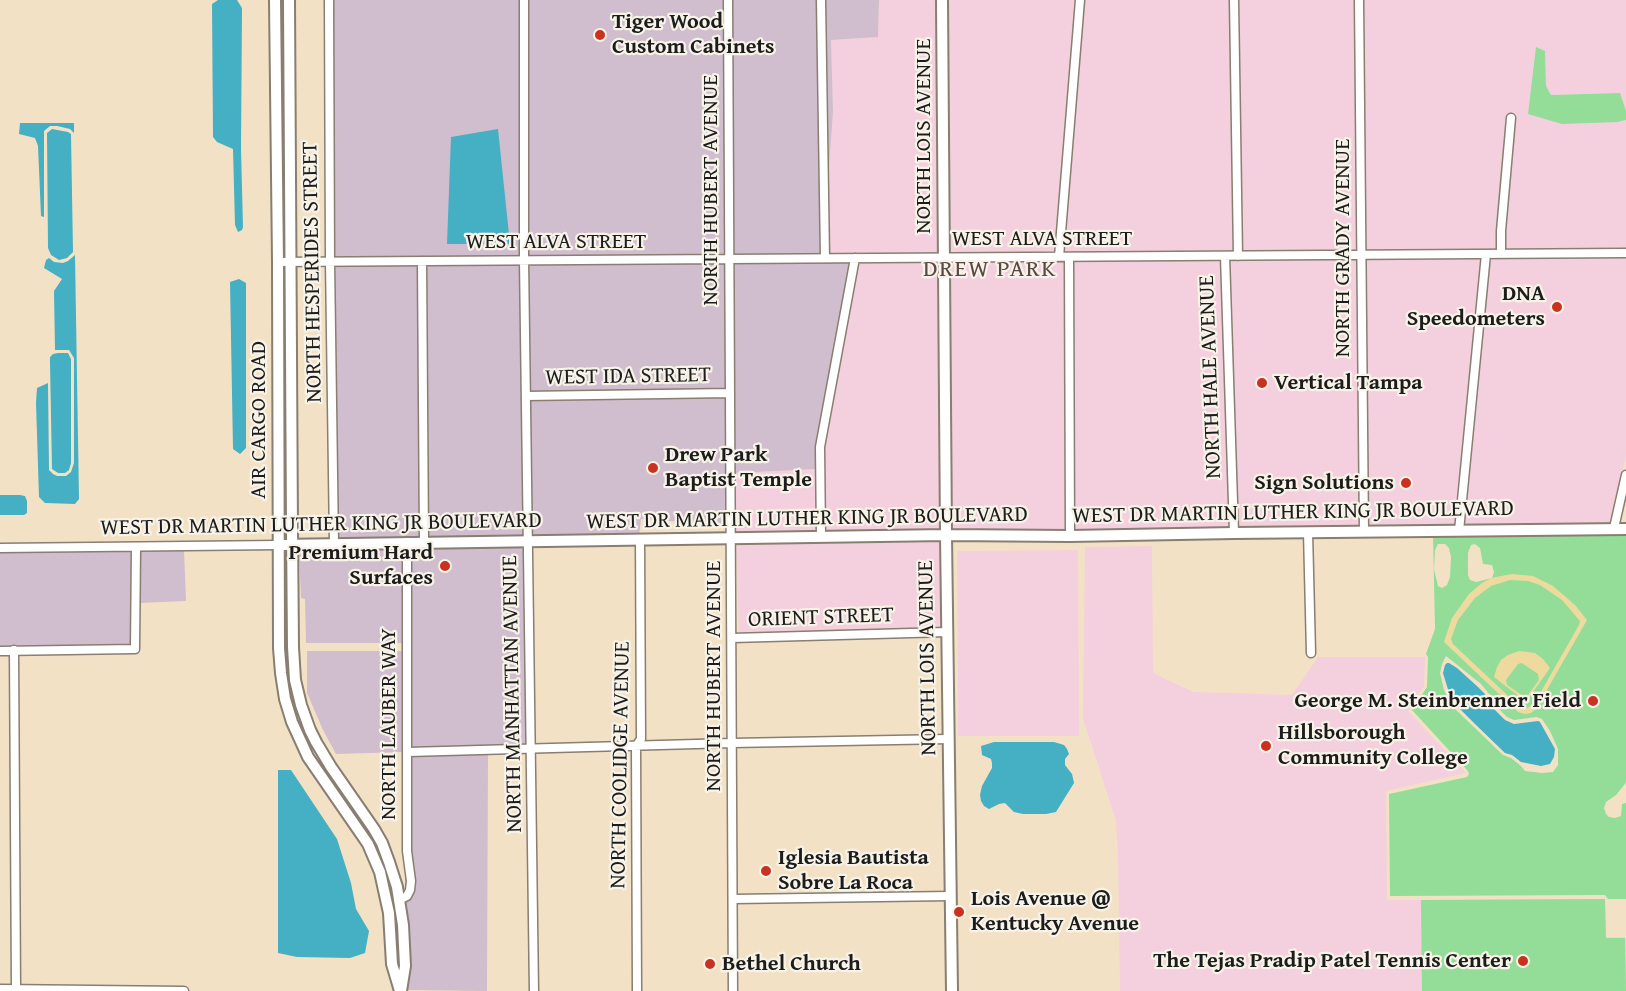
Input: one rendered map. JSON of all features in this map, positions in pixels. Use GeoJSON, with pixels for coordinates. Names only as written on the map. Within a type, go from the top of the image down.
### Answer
{"type":"FeatureCollection","features":[{"type":"Feature","properties":{"kind":"street","name":"AIR CARGO ROAD"},"geometry":{"type":"LineString","coordinates":[[275,0],[281,673],[292,722],[308,757],[368,843],[377,864],[389,913],[392,964],[400,991]]}},
{"type":"Feature","properties":{"kind":"street","name":"AIR CARGO ROAD"},"geometry":{"type":"LineString","coordinates":[[289,0],[295,680],[310,730],[322,754],[366,815],[382,843],[389,862],[403,925],[405,966],[400,991]]}},
{"type":"Feature","properties":{"kind":"street","name":"NORTH HESPERIDES STREET"},"geometry":{"type":"LineString","coordinates":[[329,0],[334,544]]}},
{"type":"Feature","properties":{"kind":"street","name":"NORTH MANHATTAN AVENUE"},"geometry":{"type":"LineString","coordinates":[[524,0],[524,261],[534,991]]}},
{"type":"Feature","properties":{"kind":"street","name":"NORTH HUBERT AVENUE"},"geometry":{"type":"LineString","coordinates":[[728,0],[733,991]]}},
{"type":"Feature","properties":{"kind":"street"},"geometry":{"type":"LineString","coordinates":[[822,0],[825,258]]}},
{"type":"Feature","properties":{"kind":"street","name":"NORTH LOIS AVENUE"},"geometry":{"type":"LineString","coordinates":[[942,0],[952,991]]}},
{"type":"Feature","properties":{"kind":"street"},"geometry":{"type":"LineString","coordinates":[[1059,257],[1080,0]]}},
{"type":"Feature","properties":{"kind":"street","name":"NORTH HALE AVENUE"},"geometry":{"type":"LineString","coordinates":[[1234,0],[1238,256]]}},
{"type":"Feature","properties":{"kind":"street","name":"NORTH GRADY AVENUE"},"geometry":{"type":"LineString","coordinates":[[1359,0],[1364,532]]}},
{"type":"Feature","properties":{"kind":"street"},"geometry":{"type":"LineString","coordinates":[[1501,254],[1511,118]]}},
{"type":"Feature","properties":{"kind":"street"},"geometry":{"type":"LineString","coordinates":[[1459,531],[1486,254]]}},
{"type":"Feature","properties":{"kind":"street","name":"WEST ALVA STREET"},"geometry":{"type":"LineString","coordinates":[[278,262],[1626,254]]}},
{"type":"Feature","properties":{"kind":"street","name":"NORTH HALE AVENUE"},"geometry":{"type":"LineString","coordinates":[[1225,256],[1234,533]]}},
{"type":"Feature","properties":{"kind":"street"},"geometry":{"type":"LineString","coordinates":[[1069,257],[1070,536]]}},
{"type":"Feature","properties":{"kind":"street"},"geometry":{"type":"LineString","coordinates":[[821,537],[820,447],[855,258]]}},
{"type":"Feature","properties":{"kind":"street"},"geometry":{"type":"LineString","coordinates":[[422,261],[424,542]]}},
{"type":"Feature","properties":{"kind":"street","name":"WEST IDA STREET"},"geometry":{"type":"LineString","coordinates":[[526,396],[730,393]]}},
{"type":"Feature","properties":{"kind":"street"},"geometry":{"type":"LineString","coordinates":[[1614,528],[1626,475]]}},
{"type":"Feature","properties":{"kind":"street","name":"WEST DR MARTIN LUTHER KING JR BOULEVARD"},"geometry":{"type":"LineString","coordinates":[[0,548],[1626,528]]}},
{"type":"Feature","properties":{"kind":"street"},"geometry":{"type":"LineString","coordinates":[[1308,532],[1311,653]]}},
{"type":"Feature","properties":{"kind":"street","name":"NORTH COOLIDGE AVENUE"},"geometry":{"type":"LineString","coordinates":[[637,991],[636,746],[640,739],[640,540]]}},
{"type":"Feature","properties":{"kind":"street","name":"NORTH LAUBER WAY"},"geometry":{"type":"LineString","coordinates":[[399,900],[407,896],[411,881],[407,851],[407,543]]}},
{"type":"Feature","properties":{"kind":"street"},"geometry":{"type":"LineString","coordinates":[[0,651],[135,649],[136,547]]}},
{"type":"Feature","properties":{"kind":"street","name":"ORIENT STREET"},"geometry":{"type":"LineString","coordinates":[[732,638],[947,632]]}},
{"type":"Feature","properties":{"kind":"street"},"geometry":{"type":"LineString","coordinates":[[14,650],[16,989]]}},
{"type":"Feature","properties":{"kind":"street"},"geometry":{"type":"LineString","coordinates":[[408,752],[949,739]]}},
{"type":"Feature","properties":{"kind":"street"},"geometry":{"type":"LineString","coordinates":[[733,899],[951,896]]}},
{"type":"Feature","properties":{"kind":"street"},"geometry":{"type":"LineString","coordinates":[[0,989],[184,991]]}},
{"type":"Feature","properties":{"kind":"shaded area"},"geometry":{"type":"Polygon","coordinates":[[[333,0],[521,0],[520,257],[333,258],[333,0]]]}},
{"type":"Feature","properties":{"kind":"shaded area"},"geometry":{"type":"Polygon","coordinates":[[[528,0],[725,0],[726,255],[527,256],[528,0]]]}},
{"type":"Feature","properties":{"kind":"shaded area"},"geometry":{"type":"Polygon","coordinates":[[[732,0],[818,0],[822,254],[733,255],[732,0]]]}},
{"type":"Feature","properties":{"kind":"shaded area"},"geometry":{"type":"Polygon","coordinates":[[[825,0],[879,0],[878,37],[831,40],[833,111],[828,184],[825,0]]]}},
{"type":"Feature","properties":{"kind":"shaded area"},"geometry":{"type":"Polygon","coordinates":[[[879,0],[939,0],[940,253],[829,254],[828,184],[833,111],[831,40],[878,37],[879,0]]]}},
{"type":"Feature","properties":{"kind":"shaded area"},"geometry":{"type":"Polygon","coordinates":[[[946,0],[1077,0],[1056,253],[947,253],[946,0]]]}},
{"type":"Feature","properties":{"kind":"shaded area"},"geometry":{"type":"Polygon","coordinates":[[[1084,0],[1231,0],[1235,252],[1063,253],[1084,0]]]}},
{"type":"Feature","properties":{"kind":"shaded area"},"geometry":{"type":"Polygon","coordinates":[[[1238,0],[1356,0],[1357,251],[1242,252],[1238,0]]]}},
{"type":"Feature","properties":{"kind":"shaded area"},"geometry":{"type":"Polygon","coordinates":[[[1363,0],[1626,0],[1626,111],[1619,93],[1551,95],[1546,86],[1545,51],[1537,47],[1528,114],[1618,122],[1626,120],[1626,249],[1504,250],[1515,115],[1508,113],[1497,250],[1365,251],[1363,0]]]}},
{"type":"Feature","properties":{"kind":"shaded area"},"geometry":{"type":"Polygon","coordinates":[[[1626,257],[1626,455],[1611,524],[1463,527],[1489,258],[1626,257]]]}},
{"type":"Feature","properties":{"kind":"shaded area"},"geometry":{"type":"Polygon","coordinates":[[[1482,258],[1456,527],[1367,527],[1365,259],[1482,258]]]}},
{"type":"Feature","properties":{"kind":"shaded area"},"geometry":{"type":"Polygon","coordinates":[[[1358,259],[1360,528],[1237,529],[1229,260],[1358,259]]]}},
{"type":"Feature","properties":{"kind":"shaded area"},"geometry":{"type":"Polygon","coordinates":[[[1222,260],[1230,529],[1074,532],[1073,261],[1222,260]]]}},
{"type":"Feature","properties":{"kind":"shaded area"},"geometry":{"type":"Polygon","coordinates":[[[940,261],[942,531],[825,533],[824,448],[858,262],[940,261]]]}},
{"type":"Feature","properties":{"kind":"shaded area"},"geometry":{"type":"Polygon","coordinates":[[[947,261],[1066,261],[1066,532],[949,531],[947,261]]]}},
{"type":"Feature","properties":{"kind":"shaded area"},"geometry":{"type":"Polygon","coordinates":[[[851,262],[817,469],[735,473],[733,264],[851,262]]]}},
{"type":"Feature","properties":{"kind":"shaded area"},"geometry":{"type":"Polygon","coordinates":[[[527,264],[726,264],[727,389],[530,392],[527,264]]]}},
{"type":"Feature","properties":{"kind":"shaded area"},"geometry":{"type":"Polygon","coordinates":[[[419,265],[420,538],[338,540],[333,266],[419,265]]]}},
{"type":"Feature","properties":{"kind":"shaded area"},"geometry":{"type":"Polygon","coordinates":[[[426,265],[520,265],[525,537],[427,538],[426,265]]]}},
{"type":"Feature","properties":{"kind":"shaded area"},"geometry":{"type":"Polygon","coordinates":[[[727,397],[728,525],[641,519],[639,536],[532,537],[530,400],[727,397]]]}},
{"type":"Feature","properties":{"kind":"shaded area"},"geometry":{"type":"Polygon","coordinates":[[[817,469],[818,533],[736,534],[735,473],[817,469]]]}},
{"type":"Feature","properties":{"kind":"shaded area"},"geometry":{"type":"Polygon","coordinates":[[[942,539],[944,628],[739,634],[736,542],[942,539]]]}},
{"type":"Feature","properties":{"kind":"shaded area"},"geometry":{"type":"Polygon","coordinates":[[[411,546],[525,546],[528,744],[411,748],[411,546]]]}},
{"type":"Feature","properties":{"kind":"shaded area","name":"Hillsborough Community College"},"geometry":{"type":"Polygon","coordinates":[[[1152,546],[1153,673],[1193,692],[1292,695],[1318,657],[1425,657],[1424,686],[1408,711],[1466,773],[1386,791],[1387,900],[1605,899],[1606,937],[1626,937],[1626,991],[1120,991],[1116,821],[1083,718],[1085,547],[1152,546]]]}},
{"type":"Feature","properties":{"kind":"shaded area"},"geometry":{"type":"Polygon","coordinates":[[[404,547],[404,643],[306,643],[305,599],[301,598],[299,548],[404,547]]]}},
{"type":"Feature","properties":{"kind":"shaded area"},"geometry":{"type":"Polygon","coordinates":[[[184,550],[186,601],[139,603],[139,551],[184,550]]]}},
{"type":"Feature","properties":{"kind":"shaded area"},"geometry":{"type":"Polygon","coordinates":[[[1078,550],[1079,736],[958,736],[957,551],[1078,550]]]}},
{"type":"Feature","properties":{"kind":"shaded area"},"geometry":{"type":"Polygon","coordinates":[[[132,551],[131,645],[0,646],[0,552],[132,551]]]}},
{"type":"Feature","properties":{"kind":"shaded area"},"geometry":{"type":"Polygon","coordinates":[[[307,651],[404,651],[404,752],[336,754],[307,693],[307,651]]]}},
{"type":"Feature","properties":{"kind":"shaded area"},"geometry":{"type":"Polygon","coordinates":[[[488,753],[487,991],[405,990],[405,847],[411,847],[411,756],[488,753]]]}},
{"type":"Feature","properties":{"kind":"green space"},"geometry":{"type":"Polygon","coordinates":[[[1536,47],[1545,51],[1546,86],[1551,95],[1620,93],[1626,111],[1626,120],[1562,124],[1528,114],[1536,47]]]}},
{"type":"Feature","properties":{"kind":"green space"},"geometry":{"type":"Polygon","coordinates":[[[1626,533],[1626,781],[1616,795],[1606,802],[1604,808],[1609,817],[1615,818],[1621,816],[1622,804],[1626,803],[1626,899],[1608,899],[1605,895],[1390,896],[1389,794],[1467,777],[1469,774],[1412,710],[1427,687],[1428,657],[1426,654],[1435,629],[1433,535],[1626,533]],[[1438,544],[1435,550],[1434,569],[1438,586],[1442,588],[1447,585],[1450,577],[1451,557],[1449,548],[1445,544],[1438,544]],[[1475,544],[1471,545],[1468,553],[1470,580],[1476,582],[1492,578],[1494,572],[1492,565],[1483,564],[1480,548],[1475,544]],[[1446,656],[1440,673],[1444,690],[1453,707],[1503,755],[1511,758],[1525,771],[1553,772],[1558,765],[1558,749],[1542,719],[1537,717],[1514,720],[1507,717],[1492,702],[1490,695],[1481,684],[1446,656]]]}},
{"type":"Feature","properties":{"kind":"green space","name":"The Tejas Pradip Patel Tennis Center"},"geometry":{"type":"Polygon","coordinates":[[[1605,899],[1606,938],[1625,938],[1626,991],[1422,991],[1421,900],[1605,899]]]}},
{"type":"Feature","properties":{"kind":"sand"},"geometry":{"type":"Polygon","coordinates":[[[1512,574],[1533,576],[1553,586],[1575,605],[1587,620],[1536,709],[1531,713],[1518,712],[1444,642],[1452,618],[1469,594],[1491,578],[1512,574]],[[1510,580],[1491,586],[1475,598],[1458,620],[1451,639],[1453,644],[1521,708],[1534,704],[1580,621],[1562,600],[1540,585],[1528,581],[1510,580]]]}},
{"type":"Feature","properties":{"kind":"sand"},"geometry":{"type":"Polygon","coordinates":[[[1519,651],[1535,653],[1550,668],[1530,696],[1530,702],[1526,704],[1494,677],[1501,660],[1519,651]],[[1522,663],[1518,664],[1506,680],[1507,685],[1523,696],[1528,695],[1539,680],[1538,674],[1522,663]]]}},
{"type":"Feature","properties":{"kind":"water"},"geometry":{"type":"Polygon","coordinates":[[[218,0],[237,0],[242,8],[243,227],[238,232],[235,225],[233,149],[217,142],[213,137],[212,4],[218,0]]]}},
{"type":"Feature","properties":{"kind":"water"},"geometry":{"type":"Polygon","coordinates":[[[20,123],[74,123],[74,133],[70,129],[57,126],[50,126],[44,131],[44,217],[41,216],[38,146],[35,138],[19,134],[20,123]]]}},
{"type":"Feature","properties":{"kind":"water"},"geometry":{"type":"Polygon","coordinates":[[[52,129],[71,134],[73,252],[67,258],[59,260],[51,255],[48,248],[47,133],[52,129]]]}},
{"type":"Feature","properties":{"kind":"water"},"geometry":{"type":"Polygon","coordinates":[[[498,129],[510,244],[447,244],[451,137],[498,129]]]}},
{"type":"Feature","properties":{"kind":"water"},"geometry":{"type":"Polygon","coordinates":[[[75,255],[79,499],[75,504],[45,503],[39,497],[37,388],[48,383],[49,470],[57,476],[66,476],[71,472],[74,463],[74,358],[69,350],[55,350],[54,291],[62,279],[44,268],[49,258],[54,262],[63,263],[75,255]]]}},
{"type":"Feature","properties":{"kind":"water"},"geometry":{"type":"Polygon","coordinates":[[[239,279],[246,283],[246,448],[240,454],[233,449],[230,282],[239,279]]]}},
{"type":"Feature","properties":{"kind":"water"},"geometry":{"type":"Polygon","coordinates":[[[58,353],[68,353],[71,359],[71,463],[69,470],[65,473],[58,473],[52,469],[50,357],[58,353]]]}},
{"type":"Feature","properties":{"kind":"water"},"geometry":{"type":"Polygon","coordinates":[[[0,495],[25,496],[27,513],[0,515],[0,495]]]}},
{"type":"Feature","properties":{"kind":"water"},"geometry":{"type":"Polygon","coordinates":[[[1447,663],[1457,668],[1478,687],[1485,694],[1489,704],[1505,720],[1514,724],[1540,722],[1555,749],[1550,764],[1541,766],[1521,762],[1505,753],[1475,724],[1450,696],[1443,673],[1447,663]]]}},
{"type":"Feature","properties":{"kind":"water"},"geometry":{"type":"Polygon","coordinates":[[[994,742],[1054,742],[1064,745],[1069,754],[1065,759],[1065,765],[1072,774],[1074,783],[1056,812],[1023,814],[1014,812],[1005,803],[989,809],[984,806],[980,795],[992,763],[991,759],[982,755],[981,746],[994,742]]]}},
{"type":"Feature","properties":{"kind":"water"},"geometry":{"type":"Polygon","coordinates":[[[278,770],[291,770],[337,839],[351,883],[356,909],[369,931],[365,953],[350,958],[297,957],[278,953],[278,770]]]}},
{"type":"Feature","properties":{"kind":"place","name":"Tiger Wood Custom Cabinets"},"geometry":{"type":"Point","coordinates":[600,35]}},
{"type":"Feature","properties":{"kind":"place","name":"DNA Speedometers"},"geometry":{"type":"Point","coordinates":[1557,307]}},
{"type":"Feature","properties":{"kind":"place","name":"Vertical Tampa"},"geometry":{"type":"Point","coordinates":[1262,383]}},
{"type":"Feature","properties":{"kind":"place","name":"Drew Park Baptist Temple"},"geometry":{"type":"Point","coordinates":[653,468]}},
{"type":"Feature","properties":{"kind":"place","name":"Sign Solutions"},"geometry":{"type":"Point","coordinates":[1406,483]}},
{"type":"Feature","properties":{"kind":"place","name":"Premium Hard Surfaces"},"geometry":{"type":"Point","coordinates":[445,566]}},
{"type":"Feature","properties":{"kind":"place","name":"George M. Steinbrenner Field"},"geometry":{"type":"Point","coordinates":[1593,701]}},
{"type":"Feature","properties":{"kind":"place","name":"Hillsborough Community College"},"geometry":{"type":"Point","coordinates":[1266,746]}},
{"type":"Feature","properties":{"kind":"place","name":"Iglesia Bautista Sobre La Roca"},"geometry":{"type":"Point","coordinates":[766,871]}},
{"type":"Feature","properties":{"kind":"place","name":"Lois Avenue @ Kentucky Avenue"},"geometry":{"type":"Point","coordinates":[959,912]}},
{"type":"Feature","properties":{"kind":"place","name":"The Tejas Pradip Patel Tennis Center"},"geometry":{"type":"Point","coordinates":[1523,961]}},
{"type":"Feature","properties":{"kind":"place","name":"Bethel Church"},"geometry":{"type":"Point","coordinates":[710,964]}},
{"type":"Feature","properties":{"kind":"district","name":"DREW PARK"},"geometry":{"type":"Point","coordinates":[990,270]}}]}
